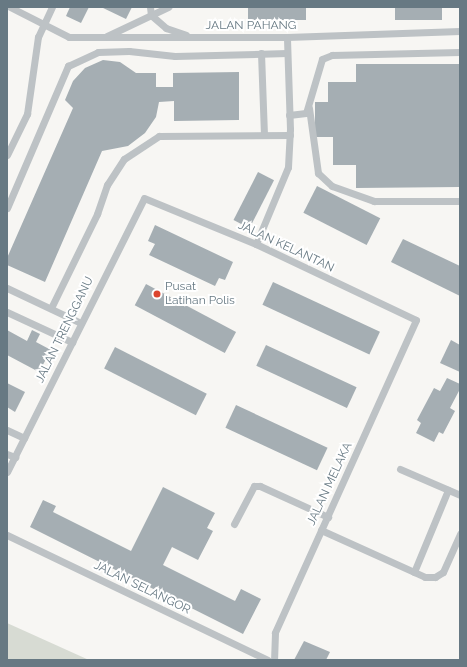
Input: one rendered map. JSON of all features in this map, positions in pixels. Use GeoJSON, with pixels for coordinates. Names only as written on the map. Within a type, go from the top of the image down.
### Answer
{"type":"FeatureCollection","features":[{"type":"Feature","properties":{"kind":"lane","name":"JALAN PAHANG"},"geometry":{"type":"LineString","coordinates":[[10,7],[69,37],[287,37],[460,31]]}},
{"type":"Feature","properties":{"kind":"lane"},"geometry":{"type":"LineString","coordinates":[[7,155],[27,114],[38,37],[52,7]]}},
{"type":"Feature","properties":{"kind":"lane"},"geometry":{"type":"LineString","coordinates":[[150,7],[151,15],[166,28],[190,37]]}},
{"type":"Feature","properties":{"kind":"lane"},"geometry":{"type":"LineString","coordinates":[[104,37],[168,7]]}},
{"type":"Feature","properties":{"kind":"lane"},"geometry":{"type":"LineString","coordinates":[[256,244],[288,167],[290,134],[287,37]]}},
{"type":"Feature","properties":{"kind":"lane"},"geometry":{"type":"LineString","coordinates":[[7,208],[68,66],[98,52],[129,51],[175,56],[287,53]]}},
{"type":"Feature","properties":{"kind":"lane"},"geometry":{"type":"LineString","coordinates":[[289,115],[306,113],[309,108],[322,60],[332,55],[460,52]]}},
{"type":"Feature","properties":{"kind":"lane"},"geometry":{"type":"LineString","coordinates":[[261,54],[264,135]]}},
{"type":"Feature","properties":{"kind":"lane"},"geometry":{"type":"LineString","coordinates":[[309,108],[318,173],[332,186],[374,201],[460,201]]}},
{"type":"Feature","properties":{"kind":"lane"},"geometry":{"type":"LineString","coordinates":[[51,308],[97,214],[107,185],[124,159],[159,136],[290,134]]}},
{"type":"Feature","properties":{"kind":"lane","name":"JALAN KELANTAN"},"geometry":{"type":"LineString","coordinates":[[144,198],[256,244],[416,320]]}},
{"type":"Feature","properties":{"kind":"lane","name":"JALAN TRENGGANU"},"geometry":{"type":"LineString","coordinates":[[7,472],[144,198]]}},
{"type":"Feature","properties":{"kind":"lane"},"geometry":{"type":"LineString","coordinates":[[7,288],[82,323]]}},
{"type":"Feature","properties":{"kind":"lane"},"geometry":{"type":"LineString","coordinates":[[7,312],[72,342]]}},
{"type":"Feature","properties":{"kind":"lane","name":"JALAN MELAKA"},"geometry":{"type":"LineString","coordinates":[[274,660],[276,633],[416,320]]}},
{"type":"Feature","properties":{"kind":"lane"},"geometry":{"type":"LineString","coordinates":[[7,430],[24,438]]}},
{"type":"Feature","properties":{"kind":"lane"},"geometry":{"type":"LineString","coordinates":[[7,454],[15,457]]}},
{"type":"Feature","properties":{"kind":"lane"},"geometry":{"type":"LineString","coordinates":[[400,470],[460,495]]}},
{"type":"Feature","properties":{"kind":"lane"},"geometry":{"type":"LineString","coordinates":[[234,524],[254,486],[260,486],[328,517]]}},
{"type":"Feature","properties":{"kind":"lane"},"geometry":{"type":"LineString","coordinates":[[414,572],[448,490]]}},
{"type":"Feature","properties":{"kind":"lane"},"geometry":{"type":"LineString","coordinates":[[321,530],[425,577],[434,577],[442,572],[460,534]]}},
{"type":"Feature","properties":{"kind":"lane","name":"JALAN SELANGOR"},"geometry":{"type":"LineString","coordinates":[[7,535],[268,660]]}},
{"type":"Feature","properties":{"kind":"shaded area"},"geometry":{"type":"Polygon","coordinates":[[[7,623],[89,660],[7,660],[7,623]]]}},
{"type":"Feature","properties":{"kind":"building"},"geometry":{"type":"Polygon","coordinates":[[[70,7],[89,7],[81,23],[66,16],[70,7]]]}},
{"type":"Feature","properties":{"kind":"building"},"geometry":{"type":"Polygon","coordinates":[[[101,7],[132,7],[126,19],[101,7]]]}},
{"type":"Feature","properties":{"kind":"building"},"geometry":{"type":"Polygon","coordinates":[[[248,7],[306,7],[306,20],[248,20],[248,7]]]}},
{"type":"Feature","properties":{"kind":"building"},"geometry":{"type":"Polygon","coordinates":[[[395,7],[442,7],[442,20],[395,20],[395,7]]]}},
{"type":"Feature","properties":{"kind":"building"},"geometry":{"type":"Polygon","coordinates":[[[103,60],[120,62],[136,73],[156,73],[156,87],[173,87],[173,73],[239,72],[239,120],[174,121],[174,101],[159,102],[156,117],[145,133],[128,146],[102,151],[45,282],[7,265],[7,258],[73,108],[65,100],[73,81],[85,68],[103,60]]]}},
{"type":"Feature","properties":{"kind":"building"},"geometry":{"type":"Polygon","coordinates":[[[356,64],[460,64],[460,187],[356,188],[356,165],[333,165],[333,137],[315,137],[315,102],[328,102],[328,82],[356,82],[356,64]]]}},
{"type":"Feature","properties":{"kind":"building"},"geometry":{"type":"Polygon","coordinates":[[[258,172],[274,180],[250,228],[233,220],[258,172]]]}},
{"type":"Feature","properties":{"kind":"building"},"geometry":{"type":"Polygon","coordinates":[[[317,186],[380,218],[367,245],[303,213],[317,186]]]}},
{"type":"Feature","properties":{"kind":"building"},"geometry":{"type":"Polygon","coordinates":[[[155,225],[233,262],[225,280],[219,278],[215,286],[149,255],[155,244],[148,241],[155,225]]]}},
{"type":"Feature","properties":{"kind":"building"},"geometry":{"type":"Polygon","coordinates":[[[403,239],[460,266],[460,296],[391,262],[403,239]]]}},
{"type":"Feature","properties":{"kind":"building"},"geometry":{"type":"Polygon","coordinates":[[[273,282],[380,332],[369,355],[262,305],[273,282]]]}},
{"type":"Feature","properties":{"kind":"building"},"geometry":{"type":"Polygon","coordinates":[[[146,284],[236,332],[225,353],[135,305],[146,284]]]}},
{"type":"Feature","properties":{"kind":"building"},"geometry":{"type":"Polygon","coordinates":[[[7,330],[27,341],[32,330],[40,334],[36,342],[51,350],[39,372],[7,355],[7,330]]]}},
{"type":"Feature","properties":{"kind":"building"},"geometry":{"type":"Polygon","coordinates":[[[451,340],[460,345],[460,372],[440,363],[451,340]]]}},
{"type":"Feature","properties":{"kind":"building"},"geometry":{"type":"Polygon","coordinates":[[[266,345],[357,387],[347,408],[256,366],[266,345]]]}},
{"type":"Feature","properties":{"kind":"building"},"geometry":{"type":"Polygon","coordinates":[[[115,347],[207,394],[196,415],[104,368],[115,347]]]}},
{"type":"Feature","properties":{"kind":"building"},"geometry":{"type":"Polygon","coordinates":[[[447,378],[460,384],[460,389],[450,408],[455,411],[443,434],[439,432],[434,442],[416,433],[421,423],[417,420],[434,388],[440,391],[447,378]]]}},
{"type":"Feature","properties":{"kind":"building"},"geometry":{"type":"Polygon","coordinates":[[[7,383],[25,392],[15,412],[7,407],[7,383]]]}},
{"type":"Feature","properties":{"kind":"building"},"geometry":{"type":"Polygon","coordinates":[[[236,405],[328,448],[317,470],[225,428],[236,405]]]}},
{"type":"Feature","properties":{"kind":"building"},"geometry":{"type":"Polygon","coordinates":[[[163,487],[215,513],[207,528],[213,531],[198,560],[172,547],[163,565],[235,601],[241,589],[261,599],[243,634],[30,527],[43,500],[56,506],[53,512],[131,551],[163,487]]]}},
{"type":"Feature","properties":{"kind":"building"},"geometry":{"type":"Polygon","coordinates":[[[304,641],[330,652],[326,660],[294,660],[304,641]]]}},
{"type":"Feature","properties":{"kind":"place","name":"Pusat Latihan Polis"},"geometry":{"type":"Point","coordinates":[157,294]}}]}
